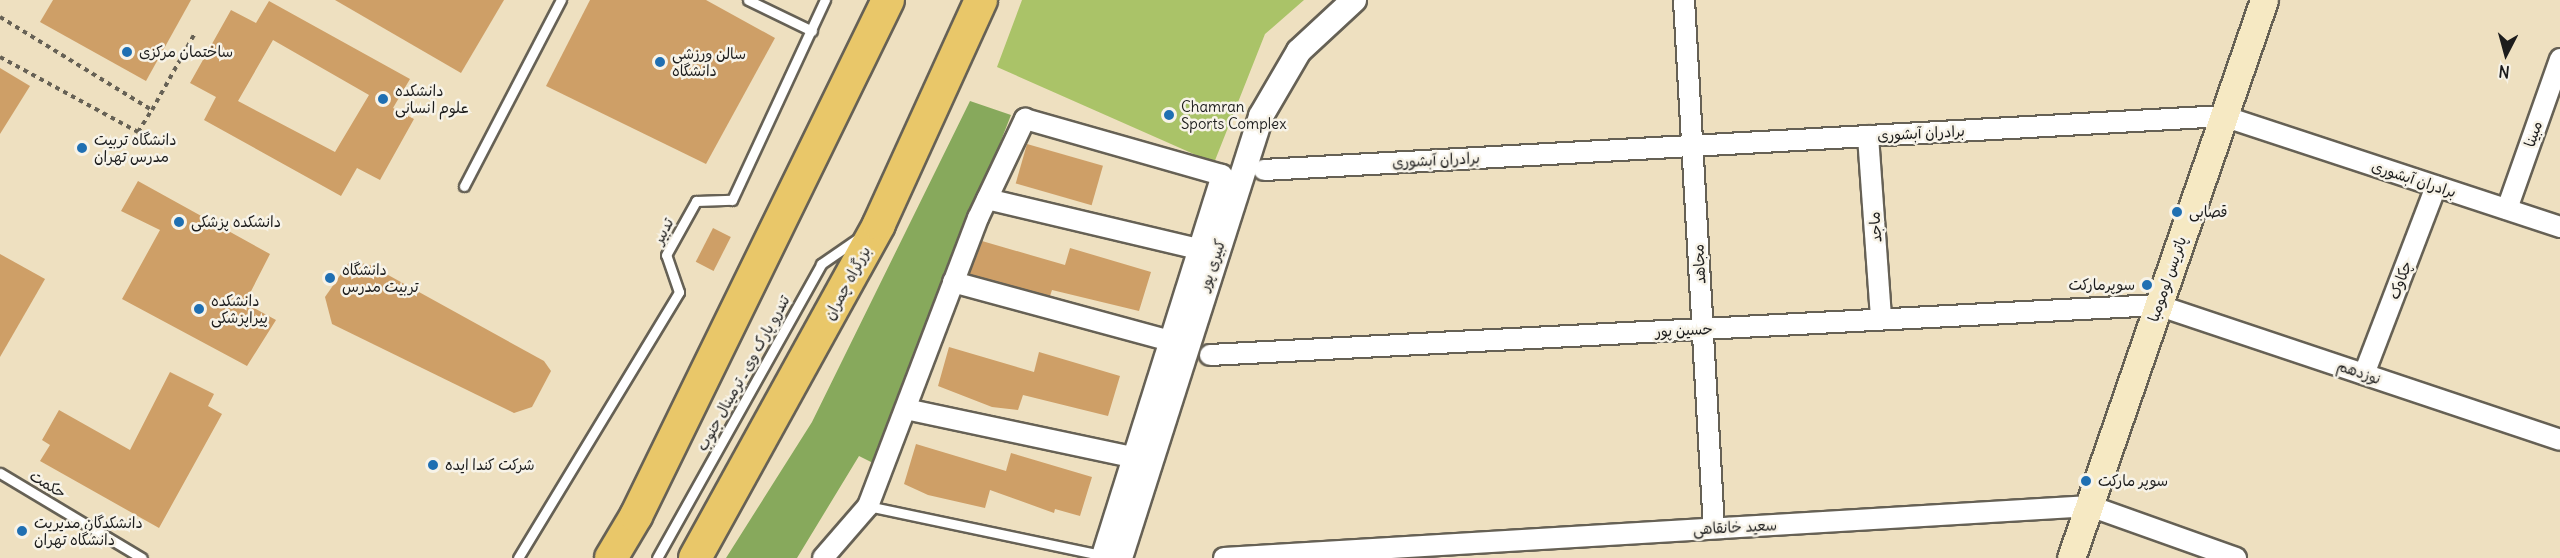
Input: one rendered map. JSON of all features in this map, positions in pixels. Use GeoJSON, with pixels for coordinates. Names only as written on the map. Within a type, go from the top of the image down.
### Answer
{"type":"FeatureCollection","features":[{"type":"Feature","properties":{"kind":"highway"},"geometry":{"type":"LineString","coordinates":[[611,558],[647,495],[888,0]]}},
{"type":"Feature","properties":{"kind":"highway","name":"بزرگراه چمران"},"geometry":{"type":"LineString","coordinates":[[695,558],[879,224],[981,0]]}},
{"type":"Feature","properties":{"kind":"main road","name":"پاتریس لومومبا"},"geometry":{"type":"LineString","coordinates":[[2070,558],[2090,506],[2157,304],[2264,0]]}},
{"type":"Feature","properties":{"kind":"street","name":"کبیری پور"},"geometry":{"type":"LineString","coordinates":[[1108,557],[1261,116],[1299,51],[1354,0]]}},
{"type":"Feature","properties":{"kind":"street","name":"مجاهد"},"geometry":{"type":"LineString","coordinates":[[1684,0],[1714,528]]}},
{"type":"Feature","properties":{"kind":"street","name":"مبینا"},"geometry":{"type":"LineString","coordinates":[[2507,209],[2560,59]]}},
{"type":"Feature","properties":{"kind":"street","name":"برادران آبشوری"},"geometry":{"type":"LineString","coordinates":[[1264,170],[2223,116],[2560,227]]}},
{"type":"Feature","properties":{"kind":"street"},"geometry":{"type":"LineString","coordinates":[[823,558],[868,506],[953,282],[987,200],[1025,119],[1222,175],[1166,340],[1132,457],[1108,557]]}},
{"type":"Feature","properties":{"kind":"street","name":"ماجد"},"geometry":{"type":"LineString","coordinates":[[1868,136],[1881,319]]}},
{"type":"Feature","properties":{"kind":"street","name":"چکاوک"},"geometry":{"type":"LineString","coordinates":[[2364,374],[2436,186]]}},
{"type":"Feature","properties":{"kind":"street"},"geometry":{"type":"LineString","coordinates":[[987,200],[1198,249]]}},
{"type":"Feature","properties":{"kind":"street"},"geometry":{"type":"LineString","coordinates":[[953,282],[1166,340]]}},
{"type":"Feature","properties":{"kind":"street","name":"حسین پور"},"geometry":{"type":"LineString","coordinates":[[1210,355],[2157,304]]}},
{"type":"Feature","properties":{"kind":"street","name":"نوزدهم"},"geometry":{"type":"LineString","coordinates":[[2157,304],[2560,440]]}},
{"type":"Feature","properties":{"kind":"street"},"geometry":{"type":"LineString","coordinates":[[906,409],[1132,457]]}},
{"type":"Feature","properties":{"kind":"street","name":"سعید خانقاهی"},"geometry":{"type":"LineString","coordinates":[[1224,558],[1416,552],[1714,528],[2090,506],[2236,558]]}},
{"type":"Feature","properties":{"kind":"lane"},"geometry":{"type":"LineString","coordinates":[[465,186],[561,0]]}},
{"type":"Feature","properties":{"kind":"lane"},"geometry":{"type":"LineString","coordinates":[[748,0],[812,31]]}},
{"type":"Feature","properties":{"kind":"lane","name":"تدبیر"},"geometry":{"type":"LineString","coordinates":[[518,558],[679,292],[666,255],[696,201],[732,200],[825,0]]}},
{"type":"Feature","properties":{"kind":"lane","name":"تندرو پارک وی ـ ترمینال جنوب"},"geometry":{"type":"LineString","coordinates":[[657,558],[821,264],[879,224]]}},
{"type":"Feature","properties":{"kind":"lane","name":"حکمت"},"geometry":{"type":"LineString","coordinates":[[0,473],[142,558]]}},
{"type":"Feature","properties":{"kind":"lane"},"geometry":{"type":"LineString","coordinates":[[868,506],[1108,557]]}},
{"type":"Feature","properties":{"kind":"path"},"geometry":{"type":"LineString","coordinates":[[0,17],[152,110]]}},
{"type":"Feature","properties":{"kind":"path"},"geometry":{"type":"LineString","coordinates":[[0,57],[138,132],[195,33]]}},
{"type":"Feature","properties":{"kind":"green space","name":"Chamran Sports Complex"},"geometry":{"type":"Polygon","coordinates":[[[1022,0],[1304,0],[1265,34],[1214,163],[997,67],[1022,0]]]}},
{"type":"Feature","properties":{"kind":"green space"},"geometry":{"type":"Polygon","coordinates":[[[970,101],[1011,115],[875,464],[859,456],[797,558],[726,558],[812,422],[970,101]]]}},
{"type":"Feature","properties":{"kind":"building","name":"ساختمان مرکزی"},"geometry":{"type":"Polygon","coordinates":[[[53,0],[191,0],[146,81],[40,22],[53,0]]]}},
{"type":"Feature","properties":{"kind":"building"},"geometry":{"type":"Polygon","coordinates":[[[335,0],[504,0],[461,73],[335,0]]]}},
{"type":"Feature","properties":{"kind":"building","name":"سالن ورزشی دانشگاه"},"geometry":{"type":"Polygon","coordinates":[[[590,0],[706,0],[775,38],[706,164],[546,86],[590,0]]]}},
{"type":"Feature","properties":{"kind":"building","name":"دانشکده علوم انسانی"},"geometry":{"type":"Polygon","coordinates":[[[269,1],[410,79],[393,108],[414,119],[380,180],[357,168],[341,196],[204,120],[216,97],[190,83],[231,10],[256,23],[269,1]],[[273,40],[238,101],[335,152],[369,95],[273,40]]]}},
{"type":"Feature","properties":{"kind":"building"},"geometry":{"type":"Polygon","coordinates":[[[0,68],[30,86],[0,134],[0,68]]]}},
{"type":"Feature","properties":{"kind":"building"},"geometry":{"type":"Polygon","coordinates":[[[1027,144],[1103,166],[1092,205],[1016,183],[1027,144]]]}},
{"type":"Feature","properties":{"kind":"building"},"geometry":{"type":"Polygon","coordinates":[[[138,181],[270,254],[245,303],[276,320],[247,366],[122,299],[160,230],[121,211],[138,181]]]}},
{"type":"Feature","properties":{"kind":"building"},"geometry":{"type":"Polygon","coordinates":[[[713,228],[731,237],[714,271],[696,262],[713,228]]]}},
{"type":"Feature","properties":{"kind":"building"},"geometry":{"type":"Polygon","coordinates":[[[982,241],[1065,265],[1070,248],[1151,272],[1139,311],[1052,290],[1050,296],[969,274],[982,241]]]}},
{"type":"Feature","properties":{"kind":"building"},"geometry":{"type":"Polygon","coordinates":[[[0,254],[45,279],[0,357],[0,254]]]}},
{"type":"Feature","properties":{"kind":"building"},"geometry":{"type":"Polygon","coordinates":[[[350,261],[370,265],[544,361],[551,371],[532,407],[514,413],[332,324],[325,297],[350,261]]]}},
{"type":"Feature","properties":{"kind":"building"},"geometry":{"type":"Polygon","coordinates":[[[949,347],[1034,372],[1039,352],[1120,376],[1108,416],[1023,395],[1018,410],[992,407],[938,386],[949,347]]]}},
{"type":"Feature","properties":{"kind":"building"},"geometry":{"type":"Polygon","coordinates":[[[170,372],[214,394],[208,406],[222,414],[159,528],[40,461],[50,445],[42,440],[59,410],[130,450],[170,372]]]}},
{"type":"Feature","properties":{"kind":"building"},"geometry":{"type":"Polygon","coordinates":[[[916,444],[1006,471],[1011,453],[1092,477],[1080,516],[1055,509],[1054,513],[990,490],[985,508],[928,495],[904,484],[916,444]]]}},
{"type":"Feature","properties":{"kind":"place","name":"ساختمان مرکزی"},"geometry":{"type":"Point","coordinates":[127,52]}},
{"type":"Feature","properties":{"kind":"place","name":"سالن ورزشی دانشگاه"},"geometry":{"type":"Point","coordinates":[660,62]}},
{"type":"Feature","properties":{"kind":"place","name":"دانشکده علوم انسانی"},"geometry":{"type":"Point","coordinates":[383,99]}},
{"type":"Feature","properties":{"kind":"place","name":"Chamran Sports Complex"},"geometry":{"type":"Point","coordinates":[1169,115]}},
{"type":"Feature","properties":{"kind":"place","name":"دانشگاه تربیت مدرس تهران"},"geometry":{"type":"Point","coordinates":[82,148]}},
{"type":"Feature","properties":{"kind":"place","name":"قصابی"},"geometry":{"type":"Point","coordinates":[2177,212]}},
{"type":"Feature","properties":{"kind":"place","name":"دانشکده پزشکی"},"geometry":{"type":"Point","coordinates":[179,222]}},
{"type":"Feature","properties":{"kind":"place","name":"دانشگاه تربیت مدرس"},"geometry":{"type":"Point","coordinates":[330,278]}},
{"type":"Feature","properties":{"kind":"place","name":"سوپرمارکت"},"geometry":{"type":"Point","coordinates":[2147,285]}},
{"type":"Feature","properties":{"kind":"place","name":"دانشکده پیراپزشکی"},"geometry":{"type":"Point","coordinates":[199,309]}},
{"type":"Feature","properties":{"kind":"place","name":"شرکت کندا ایده"},"geometry":{"type":"Point","coordinates":[433,465]}},
{"type":"Feature","properties":{"kind":"place","name":"سوپر مارکت"},"geometry":{"type":"Point","coordinates":[2086,481]}},
{"type":"Feature","properties":{"kind":"place","name":"دانشکدگان مدیریت دانشگاه تهران"},"geometry":{"type":"Point","coordinates":[22,531]}}]}
